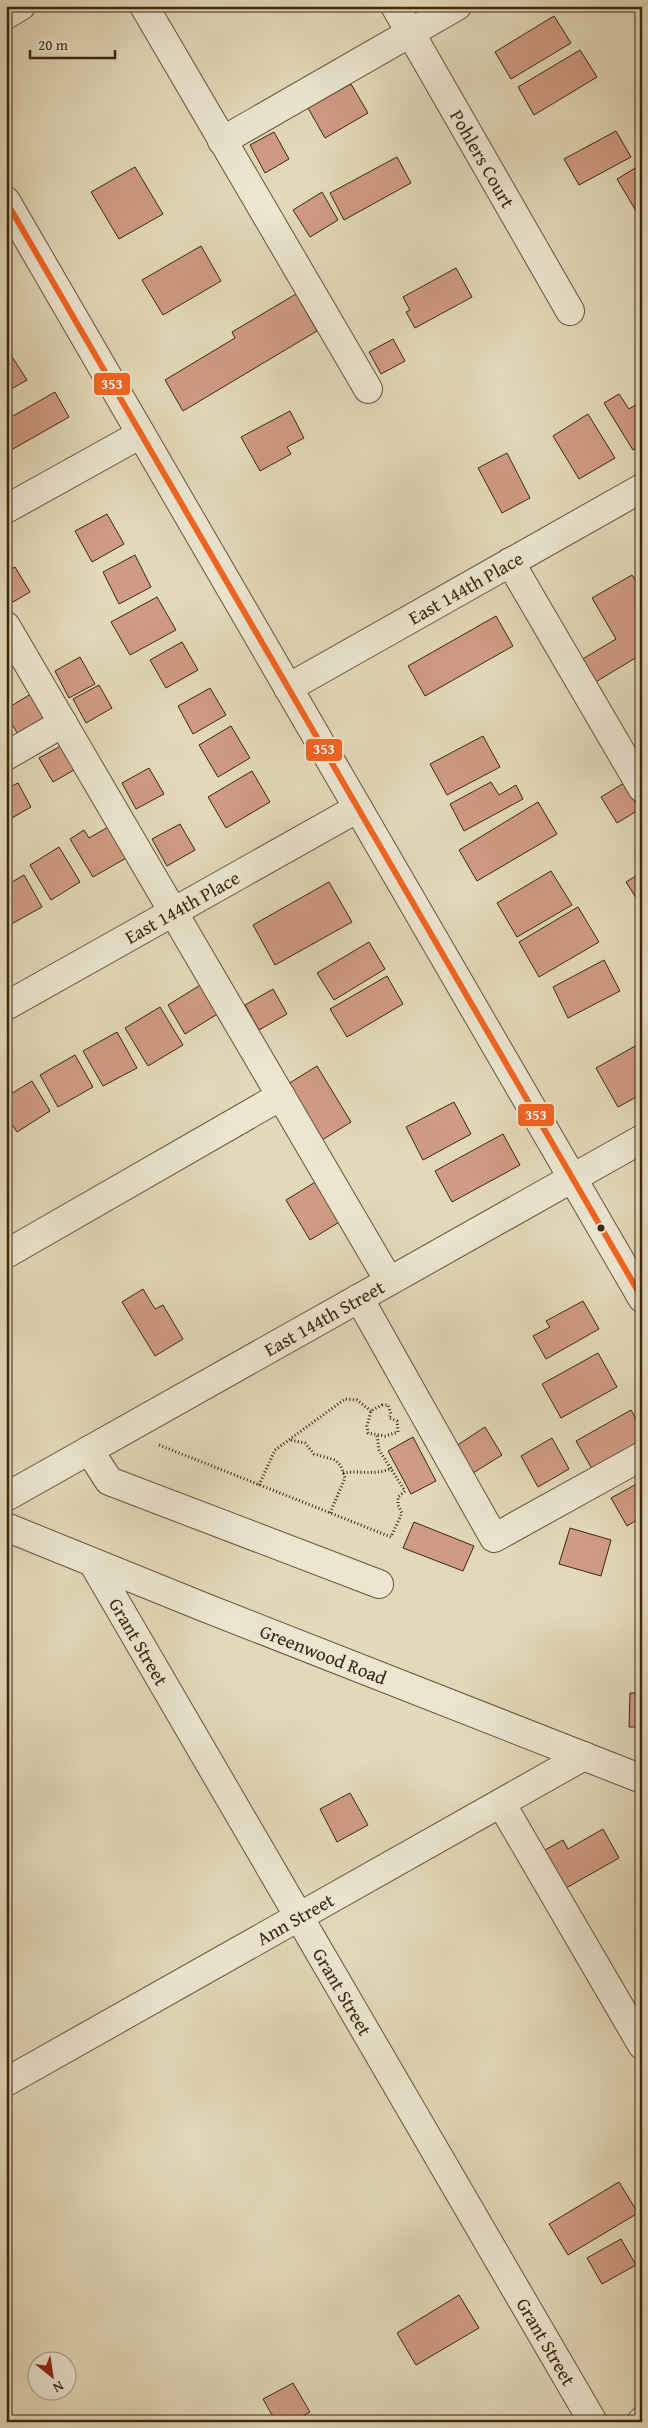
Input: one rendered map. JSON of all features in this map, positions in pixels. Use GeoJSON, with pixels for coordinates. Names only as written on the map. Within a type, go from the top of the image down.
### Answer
{"type":"FeatureCollection","features":[{"type":"Feature","properties":{"kind":"street"},"geometry":{"type":"LineString","coordinates":[[6,15],[21,6]]}},
{"type":"Feature","properties":{"kind":"street"},"geometry":{"type":"LineString","coordinates":[[144,6],[368,389]]}},
{"type":"Feature","properties":{"kind":"street","name":"Pohlers Court"},"geometry":{"type":"LineString","coordinates":[[395,6],[570,311]]}},
{"type":"Feature","properties":{"kind":"street"},"geometry":{"type":"LineString","coordinates":[[222,140],[457,6]]}},
{"type":"Feature","properties":{"kind":"street"},"geometry":{"type":"LineString","coordinates":[[6,201],[642,1298]]}},
{"type":"Feature","properties":{"kind":"street"},"geometry":{"type":"LineString","coordinates":[[6,509],[141,434]]}},
{"type":"Feature","properties":{"kind":"street","name":"East 144th Place"},"geometry":{"type":"LineString","coordinates":[[288,688],[642,488]]}},
{"type":"Feature","properties":{"kind":"street"},"geometry":{"type":"LineString","coordinates":[[510,562],[642,788]]}},
{"type":"Feature","properties":{"kind":"street"},"geometry":{"type":"LineString","coordinates":[[6,626],[389,1281]]}},
{"type":"Feature","properties":{"kind":"street"},"geometry":{"type":"LineString","coordinates":[[6,756],[63,723]]}},
{"type":"Feature","properties":{"kind":"street","name":"East 144th Place"},"geometry":{"type":"LineString","coordinates":[[6,1006],[358,808]]}},
{"type":"Feature","properties":{"kind":"street"},"geometry":{"type":"LineString","coordinates":[[6,1254],[281,1096]]}},
{"type":"Feature","properties":{"kind":"street","name":"East 144th Street"},"geometry":{"type":"LineString","coordinates":[[6,1497],[642,1139]]}},
{"type":"Feature","properties":{"kind":"street"},"geometry":{"type":"LineString","coordinates":[[359,1298],[494,1538],[642,1456]]}},
{"type":"Feature","properties":{"kind":"street"},"geometry":{"type":"LineString","coordinates":[[89,1450],[109,1481],[379,1584]]}},
{"type":"Feature","properties":{"kind":"street","name":"Greenwood Road"},"geometry":{"type":"LineString","coordinates":[[6,1527],[642,1779]]}},
{"type":"Feature","properties":{"kind":"street","name":"Grant Street"},"geometry":{"type":"LineString","coordinates":[[93,1563],[593,2422]]}},
{"type":"Feature","properties":{"kind":"street","name":"Ann Street"},"geometry":{"type":"LineString","coordinates":[[6,2082],[584,1756]]}},
{"type":"Feature","properties":{"kind":"street"},"geometry":{"type":"LineString","coordinates":[[501,1803],[642,2045]]}},
{"type":"Feature","properties":{"kind":"path"},"geometry":{"type":"LineString","coordinates":[[259,1485],[275,1450],[345,1399],[357,1400],[371,1410]]}},
{"type":"Feature","properties":{"kind":"path"},"geometry":{"type":"LineString","coordinates":[[377,1406],[388,1406],[391,1414],[389,1418],[397,1421],[398,1432],[391,1436],[376,1436],[368,1433],[367,1426],[371,1410],[377,1406]]}},
{"type":"Feature","properties":{"kind":"path"},"geometry":{"type":"LineString","coordinates":[[151,1442],[391,1538],[402,1513],[398,1505],[398,1497],[405,1491],[379,1450],[376,1436]]}},
{"type":"Feature","properties":{"kind":"path"},"geometry":{"type":"LineString","coordinates":[[290,1439],[305,1443],[314,1454],[334,1460],[341,1466],[345,1478],[330,1513]]}},
{"type":"Feature","properties":{"kind":"path"},"geometry":{"type":"LineString","coordinates":[[343,1473],[359,1470],[376,1473],[392,1468]]}},
{"type":"Feature","properties":{"kind":"building"},"geometry":{"type":"Polygon","coordinates":[[[554,16],[571,43],[511,79],[495,52],[554,16]]]}},
{"type":"Feature","properties":{"kind":"building"},"geometry":{"type":"Polygon","coordinates":[[[580,50],[597,77],[534,115],[518,87],[580,50]]]}},
{"type":"Feature","properties":{"kind":"building"},"geometry":{"type":"Polygon","coordinates":[[[351,84],[368,113],[325,138],[308,108],[351,84]]]}},
{"type":"Feature","properties":{"kind":"building"},"geometry":{"type":"Polygon","coordinates":[[[616,131],[631,157],[579,185],[564,159],[616,131]]]}},
{"type":"Feature","properties":{"kind":"building"},"geometry":{"type":"Polygon","coordinates":[[[274,132],[289,159],[265,173],[250,145],[274,132]]]}},
{"type":"Feature","properties":{"kind":"building"},"geometry":{"type":"Polygon","coordinates":[[[397,157],[411,183],[344,220],[330,193],[397,157]]]}},
{"type":"Feature","properties":{"kind":"building"},"geometry":{"type":"Polygon","coordinates":[[[642,164],[642,221],[617,179],[642,164]]]}},
{"type":"Feature","properties":{"kind":"building"},"geometry":{"type":"Polygon","coordinates":[[[135,167],[163,214],[119,239],[91,192],[135,167]]]}},
{"type":"Feature","properties":{"kind":"building"},"geometry":{"type":"Polygon","coordinates":[[[322,192],[338,220],[310,237],[293,210],[322,192]]]}},
{"type":"Feature","properties":{"kind":"building"},"geometry":{"type":"Polygon","coordinates":[[[201,246],[221,281],[163,315],[142,280],[201,246]]]}},
{"type":"Feature","properties":{"kind":"building"},"geometry":{"type":"Polygon","coordinates":[[[456,268],[472,297],[415,328],[406,312],[410,310],[403,297],[456,268]]]}},
{"type":"Feature","properties":{"kind":"building"},"geometry":{"type":"Polygon","coordinates":[[[296,294],[317,331],[183,411],[165,380],[235,338],[232,332],[296,294]]]}},
{"type":"Feature","properties":{"kind":"building"},"geometry":{"type":"Polygon","coordinates":[[[393,339],[405,361],[381,374],[369,352],[393,339]]]}},
{"type":"Feature","properties":{"kind":"building"},"geometry":{"type":"Polygon","coordinates":[[[9,352],[27,380],[6,392],[6,354],[9,352]]]}},
{"type":"Feature","properties":{"kind":"building"},"geometry":{"type":"Polygon","coordinates":[[[55,392],[69,417],[6,453],[6,420],[55,392]]]}},
{"type":"Feature","properties":{"kind":"building"},"geometry":{"type":"Polygon","coordinates":[[[619,394],[629,409],[642,401],[642,445],[633,450],[604,403],[619,394]]]}},
{"type":"Feature","properties":{"kind":"building"},"geometry":{"type":"Polygon","coordinates":[[[290,411],[304,438],[287,447],[291,454],[260,471],[241,437],[290,411]]]}},
{"type":"Feature","properties":{"kind":"building"},"geometry":{"type":"Polygon","coordinates":[[[588,414],[615,458],[579,479],[553,436],[588,414]]]}},
{"type":"Feature","properties":{"kind":"building"},"geometry":{"type":"Polygon","coordinates":[[[507,453],[530,498],[502,513],[478,468],[507,453]]]}},
{"type":"Feature","properties":{"kind":"building"},"geometry":{"type":"Polygon","coordinates":[[[107,514],[124,544],[92,562],[75,531],[107,514]]]}},
{"type":"Feature","properties":{"kind":"building"},"geometry":{"type":"Polygon","coordinates":[[[135,555],[151,587],[119,604],[103,572],[135,555]]]}},
{"type":"Feature","properties":{"kind":"building"},"geometry":{"type":"Polygon","coordinates":[[[15,567],[30,592],[13,602],[6,590],[6,572],[15,567]]]}},
{"type":"Feature","properties":{"kind":"building"},"geometry":{"type":"Polygon","coordinates":[[[632,575],[642,590],[642,654],[594,683],[581,660],[616,639],[592,598],[632,575]]]}},
{"type":"Feature","properties":{"kind":"building"},"geometry":{"type":"Polygon","coordinates":[[[157,597],[176,630],[130,655],[111,622],[157,597]]]}},
{"type":"Feature","properties":{"kind":"building"},"geometry":{"type":"Polygon","coordinates":[[[496,616],[513,646],[425,696],[408,666],[496,616]]]}},
{"type":"Feature","properties":{"kind":"building"},"geometry":{"type":"Polygon","coordinates":[[[182,642],[198,670],[166,688],[150,660],[182,642]]]}},
{"type":"Feature","properties":{"kind":"building"},"geometry":{"type":"Polygon","coordinates":[[[80,657],[95,684],[69,698],[55,671],[80,657]]]}},
{"type":"Feature","properties":{"kind":"building"},"geometry":{"type":"Polygon","coordinates":[[[99,685],[112,708],[86,723],[73,699],[99,685]]]}},
{"type":"Feature","properties":{"kind":"building"},"geometry":{"type":"Polygon","coordinates":[[[210,688],[226,715],[193,734],[178,706],[210,688]]]}},
{"type":"Feature","properties":{"kind":"building"},"geometry":{"type":"Polygon","coordinates":[[[31,694],[46,721],[19,736],[6,714],[6,709],[31,694]]]}},
{"type":"Feature","properties":{"kind":"building"},"geometry":{"type":"Polygon","coordinates":[[[231,726],[250,758],[218,777],[199,745],[231,726]]]}},
{"type":"Feature","properties":{"kind":"building"},"geometry":{"type":"Polygon","coordinates":[[[483,736],[500,767],[447,795],[430,764],[483,736]]]}},
{"type":"Feature","properties":{"kind":"building"},"geometry":{"type":"Polygon","coordinates":[[[61,746],[74,770],[53,782],[39,758],[61,746]]]}},
{"type":"Feature","properties":{"kind":"building"},"geometry":{"type":"Polygon","coordinates":[[[149,768],[164,794],[136,809],[122,783],[149,768]]]}},
{"type":"Feature","properties":{"kind":"building"},"geometry":{"type":"Polygon","coordinates":[[[252,771],[270,802],[226,828],[208,797],[252,771]]]}},
{"type":"Feature","properties":{"kind":"building"},"geometry":{"type":"Polygon","coordinates":[[[491,782],[499,795],[516,785],[523,799],[464,831],[450,804],[491,782]]]}},
{"type":"Feature","properties":{"kind":"building"},"geometry":{"type":"Polygon","coordinates":[[[18,783],[31,807],[10,819],[6,813],[6,789],[18,783]]]}},
{"type":"Feature","properties":{"kind":"building"},"geometry":{"type":"Polygon","coordinates":[[[624,783],[640,809],[617,823],[601,797],[624,783]]]}},
{"type":"Feature","properties":{"kind":"building"},"geometry":{"type":"Polygon","coordinates":[[[538,802],[557,834],[477,881],[459,850],[538,802]]]}},
{"type":"Feature","properties":{"kind":"building"},"geometry":{"type":"Polygon","coordinates":[[[180,824],[195,850],[167,866],[152,839],[180,824]]]}},
{"type":"Feature","properties":{"kind":"building"},"geometry":{"type":"Polygon","coordinates":[[[110,826],[128,857],[93,877],[70,839],[84,830],[89,838],[110,826]]]}},
{"type":"Feature","properties":{"kind":"building"},"geometry":{"type":"Polygon","coordinates":[[[59,847],[80,882],[51,900],[30,865],[59,847]]]}},
{"type":"Feature","properties":{"kind":"building"},"geometry":{"type":"Polygon","coordinates":[[[551,871],[572,905],[517,937],[497,903],[551,871]]]}},
{"type":"Feature","properties":{"kind":"building"},"geometry":{"type":"Polygon","coordinates":[[[642,872],[642,907],[626,882],[642,872]]]}},
{"type":"Feature","properties":{"kind":"building"},"geometry":{"type":"Polygon","coordinates":[[[24,875],[42,907],[6,927],[6,883],[7,885],[24,875]]]}},
{"type":"Feature","properties":{"kind":"building"},"geometry":{"type":"Polygon","coordinates":[[[329,882],[352,922],[275,965],[253,925],[329,882]]]}},
{"type":"Feature","properties":{"kind":"building"},"geometry":{"type":"Polygon","coordinates":[[[578,907],[599,942],[539,977],[519,942],[578,907]]]}},
{"type":"Feature","properties":{"kind":"building"},"geometry":{"type":"Polygon","coordinates":[[[369,942],[385,969],[334,1000],[317,973],[369,942]]]}},
{"type":"Feature","properties":{"kind":"building"},"geometry":{"type":"Polygon","coordinates":[[[604,960],[620,991],[568,1018],[553,987],[604,960]]]}},
{"type":"Feature","properties":{"kind":"building"},"geometry":{"type":"Polygon","coordinates":[[[387,976],[403,1004],[347,1037],[330,1009],[387,976]]]}},
{"type":"Feature","properties":{"kind":"building"},"geometry":{"type":"Polygon","coordinates":[[[202,984],[219,1013],[185,1034],[168,1005],[202,984]]]}},
{"type":"Feature","properties":{"kind":"building"},"geometry":{"type":"Polygon","coordinates":[[[273,989],[287,1014],[259,1030],[245,1005],[273,989]]]}},
{"type":"Feature","properties":{"kind":"building"},"geometry":{"type":"Polygon","coordinates":[[[160,1007],[183,1045],[148,1066],[125,1028],[160,1007]]]}},
{"type":"Feature","properties":{"kind":"building"},"geometry":{"type":"Polygon","coordinates":[[[117,1032],[137,1068],[103,1086],[83,1051],[117,1032]]]}},
{"type":"Feature","properties":{"kind":"building"},"geometry":{"type":"Polygon","coordinates":[[[637,1045],[642,1053],[642,1094],[618,1107],[596,1068],[637,1045]]]}},
{"type":"Feature","properties":{"kind":"building"},"geometry":{"type":"Polygon","coordinates":[[[75,1055],[93,1087],[58,1107],[40,1075],[75,1055]]]}},
{"type":"Feature","properties":{"kind":"building"},"geometry":{"type":"Polygon","coordinates":[[[317,1066],[351,1122],[322,1140],[288,1084],[317,1066]]]}},
{"type":"Feature","properties":{"kind":"building"},"geometry":{"type":"Polygon","coordinates":[[[32,1081],[50,1111],[17,1132],[6,1115],[6,1097],[32,1081]]]}},
{"type":"Feature","properties":{"kind":"building"},"geometry":{"type":"Polygon","coordinates":[[[454,1102],[471,1134],[423,1160],[406,1127],[454,1102]]]}},
{"type":"Feature","properties":{"kind":"building"},"geometry":{"type":"Polygon","coordinates":[[[503,1134],[520,1165],[452,1202],[435,1171],[503,1134]]]}},
{"type":"Feature","properties":{"kind":"building"},"geometry":{"type":"Polygon","coordinates":[[[317,1181],[341,1221],[310,1240],[286,1200],[317,1181]]]}},
{"type":"Feature","properties":{"kind":"building"},"geometry":{"type":"Polygon","coordinates":[[[143,1289],[155,1309],[163,1305],[183,1339],[155,1356],[122,1302],[143,1289]]]}},
{"type":"Feature","properties":{"kind":"building"},"geometry":{"type":"Polygon","coordinates":[[[583,1301],[599,1329],[546,1359],[533,1336],[550,1327],[546,1321],[583,1301]]]}},
{"type":"Feature","properties":{"kind":"building"},"geometry":{"type":"Polygon","coordinates":[[[598,1353],[617,1387],[561,1418],[542,1384],[598,1353]]]}},
{"type":"Feature","properties":{"kind":"building"},"geometry":{"type":"Polygon","coordinates":[[[631,1410],[642,1430],[642,1448],[595,1474],[576,1441],[631,1410]]]}},
{"type":"Feature","properties":{"kind":"building"},"geometry":{"type":"Polygon","coordinates":[[[485,1427],[502,1455],[473,1473],[456,1446],[485,1427]]]}},
{"type":"Feature","properties":{"kind":"building"},"geometry":{"type":"Polygon","coordinates":[[[413,1437],[436,1481],[411,1494],[388,1451],[413,1437]]]}},
{"type":"Feature","properties":{"kind":"building"},"geometry":{"type":"Polygon","coordinates":[[[552,1438],[569,1469],[538,1487],[521,1456],[552,1438]]]}},
{"type":"Feature","properties":{"kind":"building"},"geometry":{"type":"Polygon","coordinates":[[[642,1481],[642,1517],[627,1526],[611,1498],[642,1481]]]}},
{"type":"Feature","properties":{"kind":"building"},"geometry":{"type":"Polygon","coordinates":[[[414,1522],[474,1546],[463,1571],[403,1548],[414,1522]]]}},
{"type":"Feature","properties":{"kind":"building"},"geometry":{"type":"Polygon","coordinates":[[[570,1528],[611,1540],[601,1576],[559,1564],[570,1528]]]}},
{"type":"Feature","properties":{"kind":"building"},"geometry":{"type":"Polygon","coordinates":[[[630,1693],[642,1693],[642,1727],[629,1727],[630,1693]]]}},
{"type":"Feature","properties":{"kind":"building"},"geometry":{"type":"Polygon","coordinates":[[[350,1793],[368,1825],[337,1842],[320,1809],[350,1793]]]}},
{"type":"Feature","properties":{"kind":"building"},"geometry":{"type":"Polygon","coordinates":[[[603,1829],[619,1858],[566,1888],[545,1850],[563,1840],[568,1849],[603,1829]]]}},
{"type":"Feature","properties":{"kind":"building"},"geometry":{"type":"Polygon","coordinates":[[[619,2182],[638,2213],[568,2255],[549,2224],[619,2182]]]}},
{"type":"Feature","properties":{"kind":"building"},"geometry":{"type":"Polygon","coordinates":[[[621,2239],[636,2265],[602,2284],[587,2258],[621,2239]]]}},
{"type":"Feature","properties":{"kind":"building"},"geometry":{"type":"Polygon","coordinates":[[[459,2295],[479,2328],[416,2365],[397,2333],[459,2295]]]}},
{"type":"Feature","properties":{"kind":"building"},"geometry":{"type":"Polygon","coordinates":[[[293,2383],[310,2412],[293,2422],[276,2422],[263,2399],[293,2383]]]}},
{"type":"Feature","properties":{"kind":"transit line","name":"353"},"geometry":{"type":"LineString","coordinates":[[6,201],[642,1298]]}}]}
